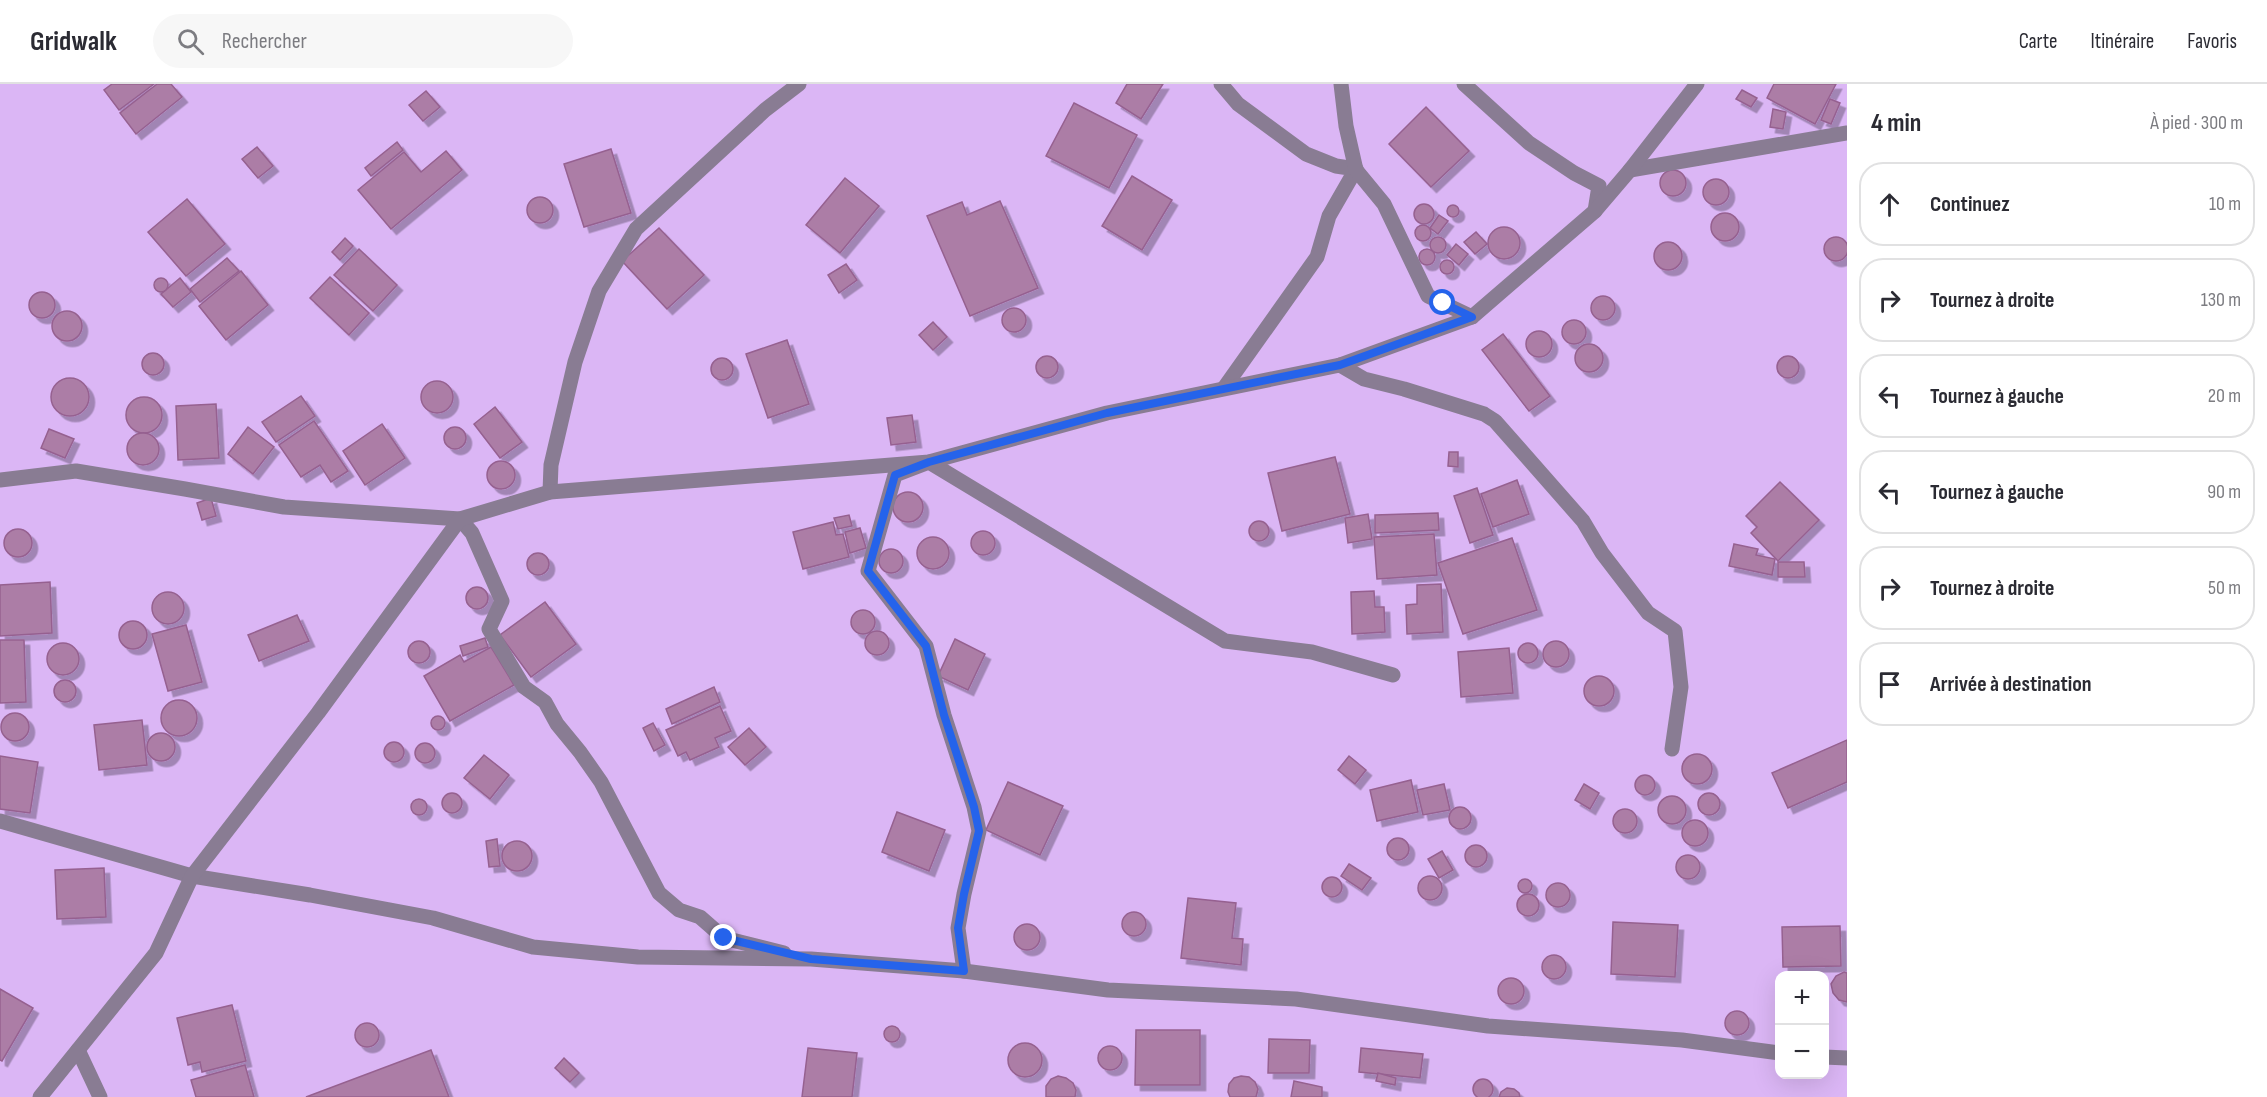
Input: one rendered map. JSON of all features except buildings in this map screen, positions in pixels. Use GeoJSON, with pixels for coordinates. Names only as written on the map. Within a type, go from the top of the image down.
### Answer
{"type":"FeatureCollection","features":[{"type":"Feature","properties":{"kind":"street"},"geometry":{"type":"LineString","coordinates":[[550,492],[551,465],[575,362],[599,291],[636,229],[765,110],[799,84]]}},
{"type":"Feature","properties":{"kind":"street"},"geometry":{"type":"LineString","coordinates":[[1221,84],[1238,104],[1306,153],[1336,165],[1356,169],[1329,216],[1317,257],[1224,388]]}},
{"type":"Feature","properties":{"kind":"street"},"geometry":{"type":"LineString","coordinates":[[1341,84],[1345,101],[1346,126],[1356,170],[1384,204],[1428,296],[1472,317]]}},
{"type":"Feature","properties":{"kind":"street"},"geometry":{"type":"LineString","coordinates":[[1464,84],[1529,143],[1574,173],[1599,186],[1595,211]]}},
{"type":"Feature","properties":{"kind":"street"},"geometry":{"type":"LineString","coordinates":[[964,971],[958,928],[979,831],[974,807],[944,715],[926,646],[868,571],[895,475],[929,462],[1107,413],[1340,365],[1472,317],[1595,211],[1697,84]]}},
{"type":"Feature","properties":{"kind":"street"},"geometry":{"type":"LineString","coordinates":[[1630,170],[1847,133]]}},
{"type":"Feature","properties":{"kind":"street"},"geometry":{"type":"LineString","coordinates":[[1340,365],[1364,380],[1404,389],[1484,414],[1495,421],[1583,521],[1602,554],[1648,613],[1675,631],[1681,687],[1672,749]]}},
{"type":"Feature","properties":{"kind":"street"},"geometry":{"type":"LineString","coordinates":[[0,480],[76,471],[284,507],[459,519],[550,492],[929,462],[1225,641],[1312,652],[1393,675]]}},
{"type":"Feature","properties":{"kind":"street"},"geometry":{"type":"LineString","coordinates":[[40,1097],[156,953],[192,876],[318,713],[459,519]]}},
{"type":"Feature","properties":{"kind":"street"},"geometry":{"type":"LineString","coordinates":[[459,519],[472,533],[502,601],[489,629],[524,687],[545,702],[557,724],[601,782],[659,893],[679,910],[700,917],[724,938],[811,959]]}},
{"type":"Feature","properties":{"kind":"street"},"geometry":{"type":"LineString","coordinates":[[0,821],[192,876],[433,918],[533,947],[638,957],[811,959],[964,971],[1108,990],[1296,999],[1488,1026],[1682,1040],[1775,1052]]}},
{"type":"Feature","properties":{"kind":"street"},"geometry":{"type":"LineString","coordinates":[[78,1050],[100,1097]]}},
{"type":"Feature","properties":{"kind":"street"},"geometry":{"type":"LineString","coordinates":[[1829,1057],[1847,1059]]}},
{"type":"Feature","properties":{"kind":"route"},"geometry":{"type":"LineString","coordinates":[[724,938],[811,959],[964,971],[958,928],[979,831],[974,807],[944,715],[926,646],[868,571],[895,475],[929,462],[1107,413],[1340,365],[1472,317],[1443,303]]}}]}
